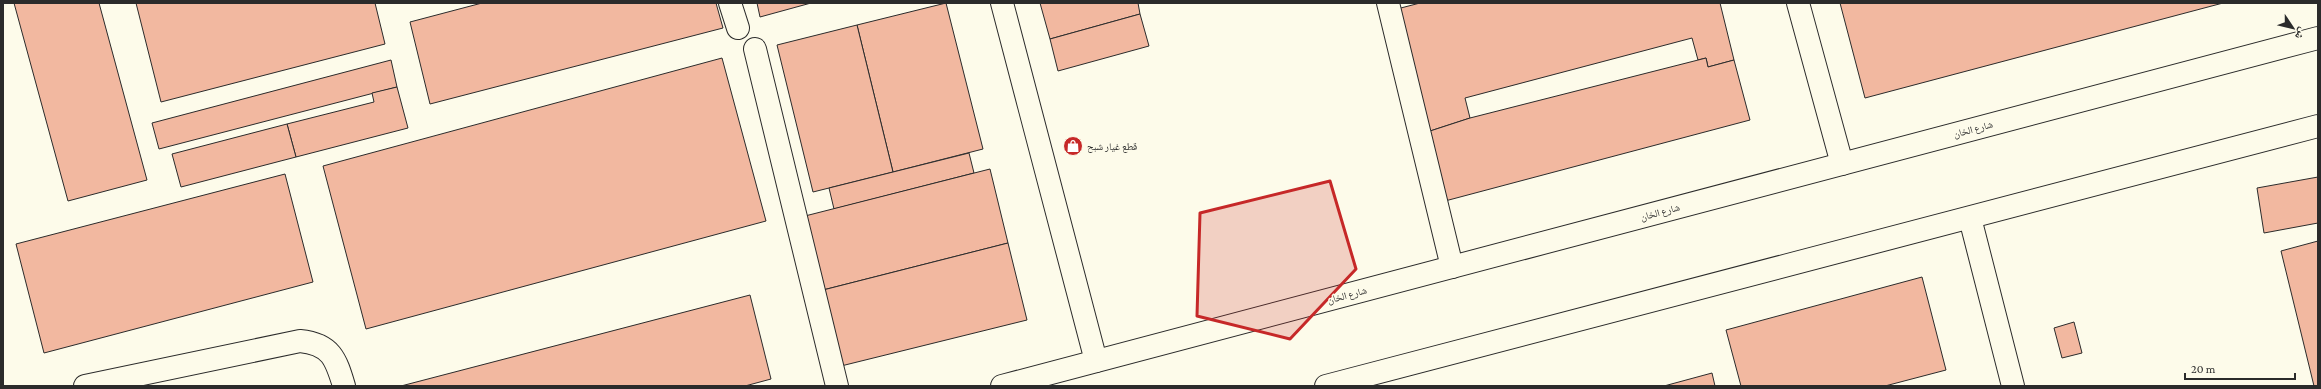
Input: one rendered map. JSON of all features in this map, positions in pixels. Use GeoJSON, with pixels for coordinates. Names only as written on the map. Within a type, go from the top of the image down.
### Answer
{"type":"FeatureCollection","features":[{"type":"Feature","properties":{"kind":"main road"},"geometry":{"type":"LineString","coordinates":[[730,3],[738,28]]}},
{"type":"Feature","properties":{"kind":"main road"},"geometry":{"type":"LineString","coordinates":[[1002,3],[1096,361]]}},
{"type":"Feature","properties":{"kind":"main road"},"geometry":{"type":"LineString","coordinates":[[1388,3],[1452,267]]}},
{"type":"Feature","properties":{"kind":"main road"},"geometry":{"type":"LineString","coordinates":[[1798,3],[1842,164]]}},
{"type":"Feature","properties":{"kind":"main road","name":"شارع الخان"},"geometry":{"type":"LineString","coordinates":[[1002,386],[2318,38]]}},
{"type":"Feature","properties":{"kind":"main road"},"geometry":{"type":"LineString","coordinates":[[755,49],[837,386]]}},
{"type":"Feature","properties":{"kind":"main road"},"geometry":{"type":"LineString","coordinates":[[1326,386],[2318,126]]}},
{"type":"Feature","properties":{"kind":"main road"},"geometry":{"type":"LineString","coordinates":[[1970,218],[2013,386]]}},
{"type":"Feature","properties":{"kind":"main road"},"geometry":{"type":"LineString","coordinates":[[86,386],[300,341],[312,342],[322,346],[331,354],[337,363],[344,386]]}},
{"type":"Feature","properties":{"kind":"highlighted area"},"geometry":{"type":"Polygon","coordinates":[[[1330,181],[1356,269],[1290,339],[1197,316],[1200,213],[1330,181]]]}},
{"type":"Feature","properties":{"kind":"building"},"geometry":{"type":"Polygon","coordinates":[[[14,3],[99,3],[147,180],[68,201],[14,3]]]}},
{"type":"Feature","properties":{"kind":"building"},"geometry":{"type":"Polygon","coordinates":[[[136,3],[375,3],[385,44],[161,102],[136,3]]]}},
{"type":"Feature","properties":{"kind":"building"},"geometry":{"type":"Polygon","coordinates":[[[482,3],[716,3],[723,28],[430,104],[410,22],[482,3]]]}},
{"type":"Feature","properties":{"kind":"building"},"geometry":{"type":"Polygon","coordinates":[[[757,3],[811,3],[760,17],[757,3]]]}},
{"type":"Feature","properties":{"kind":"building"},"geometry":{"type":"Polygon","coordinates":[[[946,3],[983,149],[893,172],[857,25],[946,3]]]}},
{"type":"Feature","properties":{"kind":"building"},"geometry":{"type":"Polygon","coordinates":[[[1040,3],[1138,3],[1140,14],[1050,39],[1040,3]]]}},
{"type":"Feature","properties":{"kind":"building"},"geometry":{"type":"Polygon","coordinates":[[[1420,3],[1720,3],[1734,60],[1708,67],[1706,58],[1698,60],[1692,38],[1465,98],[1470,118],[1427,132],[1397,9],[1420,3]]]}},
{"type":"Feature","properties":{"kind":"building"},"geometry":{"type":"Polygon","coordinates":[[[1840,3],[2223,3],[1865,98],[1840,3]]]}},
{"type":"Feature","properties":{"kind":"building"},"geometry":{"type":"Polygon","coordinates":[[[1140,14],[1149,46],[1058,71],[1050,39],[1140,14]]]}},
{"type":"Feature","properties":{"kind":"building"},"geometry":{"type":"Polygon","coordinates":[[[857,25],[893,172],[813,192],[777,45],[857,25]]]}},
{"type":"Feature","properties":{"kind":"building"},"geometry":{"type":"Polygon","coordinates":[[[722,58],[766,221],[366,329],[323,166],[722,58]]]}},
{"type":"Feature","properties":{"kind":"building"},"geometry":{"type":"Polygon","coordinates":[[[1706,58],[1708,67],[1734,60],[1750,120],[1445,201],[1427,132],[1470,118],[1706,58]]]}},
{"type":"Feature","properties":{"kind":"building"},"geometry":{"type":"Polygon","coordinates":[[[391,60],[397,87],[159,149],[152,123],[391,60]]]}},
{"type":"Feature","properties":{"kind":"building"},"geometry":{"type":"Polygon","coordinates":[[[397,87],[408,128],[296,157],[287,124],[374,102],[372,93],[397,87]]]}},
{"type":"Feature","properties":{"kind":"building"},"geometry":{"type":"Polygon","coordinates":[[[287,124],[296,157],[181,187],[172,154],[287,124]]]}},
{"type":"Feature","properties":{"kind":"building"},"geometry":{"type":"Polygon","coordinates":[[[969,153],[974,173],[834,209],[829,188],[969,153]]]}},
{"type":"Feature","properties":{"kind":"building"},"geometry":{"type":"Polygon","coordinates":[[[990,169],[1008,243],[823,290],[805,216],[990,169]]]}},
{"type":"Feature","properties":{"kind":"building"},"geometry":{"type":"Polygon","coordinates":[[[285,174],[313,282],[44,353],[16,244],[285,174]]]}},
{"type":"Feature","properties":{"kind":"building"},"geometry":{"type":"Polygon","coordinates":[[[2318,177],[2318,223],[2264,233],[2257,188],[2318,177]]]}},
{"type":"Feature","properties":{"kind":"building"},"geometry":{"type":"Polygon","coordinates":[[[2318,241],[2318,386],[2314,386],[2281,251],[2318,241]]]}},
{"type":"Feature","properties":{"kind":"building"},"geometry":{"type":"Polygon","coordinates":[[[1008,243],[1027,320],[841,366],[823,290],[1008,243]]]}},
{"type":"Feature","properties":{"kind":"building"},"geometry":{"type":"Polygon","coordinates":[[[1922,277],[1946,370],[1885,386],[1741,386],[1726,330],[1922,277]]]}},
{"type":"Feature","properties":{"kind":"building"},"geometry":{"type":"Polygon","coordinates":[[[750,295],[771,379],[745,386],[401,386],[750,295]]]}},
{"type":"Feature","properties":{"kind":"building"},"geometry":{"type":"Polygon","coordinates":[[[2074,322],[2082,353],[2062,358],[2054,328],[2074,322]]]}},
{"type":"Feature","properties":{"kind":"building"},"geometry":{"type":"Polygon","coordinates":[[[1712,373],[1715,386],[1664,386],[1712,373]]]}},
{"type":"Feature","properties":{"kind":"place","name":"قطع غيار شبح"},"geometry":{"type":"Point","coordinates":[1073,146]}}]}
